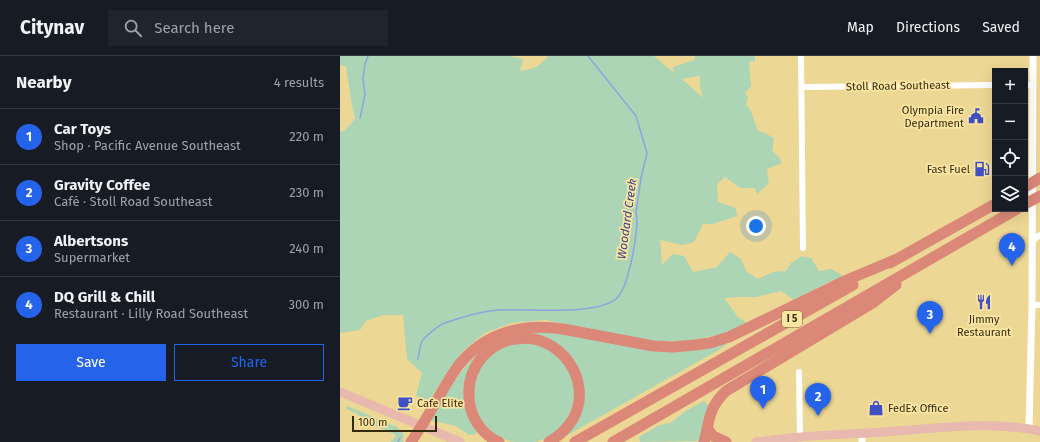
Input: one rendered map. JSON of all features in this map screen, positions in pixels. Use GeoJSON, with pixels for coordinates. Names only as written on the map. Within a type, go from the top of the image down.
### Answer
{"type":"FeatureCollection","features":[{"type":"Feature","properties":{"kind":"highway"},"geometry":{"type":"LineString","coordinates":[[1028,185],[1040,178]]}},
{"type":"Feature","properties":{"kind":"highway"},"geometry":{"type":"LineString","coordinates":[[1028,202],[1040,196]]}},
{"type":"Feature","properties":{"kind":"highway","name":"I 5"},"geometry":{"type":"LineString","coordinates":[[575,442],[992,206]]}},
{"type":"Feature","properties":{"kind":"highway","name":"I 5"},"geometry":{"type":"LineString","coordinates":[[612,442],[1012,212]]}},
{"type":"Feature","properties":{"kind":"highway"},"geometry":{"type":"LineString","coordinates":[[411,442],[448,380],[459,366],[480,346],[494,337],[504,333],[526,327],[549,327],[653,346],[673,347],[704,344],[729,337],[847,280],[897,259]]}},
{"type":"Feature","properties":{"kind":"highway"},"geometry":{"type":"LineString","coordinates":[[704,442],[709,419],[714,406],[726,392],[874,302],[922,264]]}},
{"type":"Feature","properties":{"kind":"highway"},"geometry":{"type":"LineString","coordinates":[[499,442],[486,434],[473,415],[469,400],[469,383],[474,370],[481,358],[487,352],[497,345],[511,340],[526,338],[545,342],[566,357],[573,367],[579,385],[579,399],[575,415],[564,431],[549,442]]}},
{"type":"Feature","properties":{"kind":"highway"},"geometry":{"type":"LineString","coordinates":[[707,428],[713,436],[726,442]]}},
{"type":"Feature","properties":{"kind":"main road"},"geometry":{"type":"LineString","coordinates":[[340,392],[460,442]]}},
{"type":"Feature","properties":{"kind":"main road"},"geometry":{"type":"LineString","coordinates":[[756,442],[800,437],[862,438],[969,426],[1029,428],[1040,431]]}},
{"type":"Feature","properties":{"kind":"street"},"geometry":{"type":"LineString","coordinates":[[802,56],[803,248]]}},
{"type":"Feature","properties":{"kind":"street"},"geometry":{"type":"LineString","coordinates":[[1029,428],[1032,305],[1033,56]]}},
{"type":"Feature","properties":{"kind":"street","name":"Stoll Road Southeast"},"geometry":{"type":"LineString","coordinates":[[802,87],[992,85]]}},
{"type":"Feature","properties":{"kind":"street"},"geometry":{"type":"LineString","coordinates":[[1028,85],[1033,85]]}},
{"type":"Feature","properties":{"kind":"street"},"geometry":{"type":"LineString","coordinates":[[1032,241],[1040,235]]}},
{"type":"Feature","properties":{"kind":"street"},"geometry":{"type":"LineString","coordinates":[[1032,305],[1040,305]]}},
{"type":"Feature","properties":{"kind":"street"},"geometry":{"type":"LineString","coordinates":[[799,372],[800,437]]}},
{"type":"Feature","properties":{"kind":"green space"},"geometry":{"type":"Polygon","coordinates":[[[340,56],[509,56],[523,59],[520,71],[536,67],[548,56],[654,56],[674,73],[673,67],[694,60],[695,56],[755,56],[755,61],[749,62],[751,86],[745,93],[748,97],[746,105],[750,109],[758,131],[774,138],[772,151],[778,156],[782,163],[767,169],[769,183],[757,194],[755,188],[740,188],[725,177],[717,184],[718,202],[736,208],[737,216],[713,224],[703,224],[694,242],[682,245],[660,240],[662,265],[673,254],[684,256],[693,272],[717,267],[730,252],[741,259],[747,272],[758,279],[773,272],[786,271],[791,263],[802,256],[811,258],[819,271],[831,269],[842,275],[839,280],[831,281],[794,300],[781,291],[756,297],[724,298],[738,317],[746,322],[730,333],[693,340],[663,342],[624,336],[545,320],[511,323],[485,333],[463,351],[450,368],[427,404],[416,395],[422,373],[407,359],[403,315],[384,315],[366,321],[360,330],[340,333],[340,132],[344,131],[355,119],[346,66],[340,65],[340,56]],[[700,76],[682,79],[703,98],[700,87],[700,76]]]}},
{"type":"Feature","properties":{"kind":"green space"},"geometry":{"type":"Polygon","coordinates":[[[535,330],[642,347],[727,344],[555,442],[575,422],[577,368],[528,335],[535,330]]]}},
{"type":"Feature","properties":{"kind":"green space"},"geometry":{"type":"Polygon","coordinates":[[[524,343],[534,344],[552,351],[566,365],[573,383],[573,403],[566,421],[552,435],[534,442],[524,443],[514,442],[496,435],[482,421],[475,403],[474,393],[475,383],[482,365],[496,351],[514,344],[524,343]]]}},
{"type":"Feature","properties":{"kind":"green space"},"geometry":{"type":"Polygon","coordinates":[[[482,350],[470,369],[477,429],[476,434],[469,435],[456,426],[430,420],[454,382],[474,357],[482,350]]]}},
{"type":"Feature","properties":{"kind":"green space"},"geometry":{"type":"Polygon","coordinates":[[[704,401],[708,405],[701,429],[700,441],[640,442],[639,437],[657,426],[672,422],[684,412],[704,401]]]}},
{"type":"Feature","properties":{"kind":"green space"},"geometry":{"type":"Polygon","coordinates":[[[347,406],[397,427],[403,433],[404,437],[403,439],[400,437],[397,441],[400,438],[404,440],[403,442],[391,442],[396,435],[367,422],[367,419],[346,409],[347,406]]]}},
{"type":"Feature","properties":{"kind":"waterway"},"geometry":{"type":"LineString","coordinates":[[360,118],[365,94],[363,79],[365,64],[368,56]]}},
{"type":"Feature","properties":{"kind":"waterway","name":"Woodard Creek"},"geometry":{"type":"LineString","coordinates":[[418,359],[423,339],[432,331],[450,321],[493,311],[562,310],[595,307],[609,303],[621,293],[631,263],[637,230],[636,212],[641,178],[647,153],[636,116],[588,56]]}},
{"type":"Feature","properties":{"kind":"waterway","name":"Woodard Creek"},"geometry":{"type":"LineString","coordinates":[[398,442],[400,438]]}},
{"type":"Feature","properties":{"kind":"place","name":"Olympia Fire Department"},"geometry":{"type":"Point","coordinates":[976,116]}},
{"type":"Feature","properties":{"kind":"place","name":"Fast Fuel"},"geometry":{"type":"Point","coordinates":[982,169]}},
{"type":"Feature","properties":{"kind":"place","name":"DQ Grill & Chill"},"geometry":{"type":"Point","coordinates":[1012,266]}},
{"type":"Feature","properties":{"kind":"place","name":"Jimmy Restaurant"},"geometry":{"type":"Point","coordinates":[984,302]}},
{"type":"Feature","properties":{"kind":"place","name":"Albertsons"},"geometry":{"type":"Point","coordinates":[930,334]}},
{"type":"Feature","properties":{"kind":"place","name":"Cafe Elite"},"geometry":{"type":"Point","coordinates":[405,403]}},
{"type":"Feature","properties":{"kind":"place","name":"FedEx Office"},"geometry":{"type":"Point","coordinates":[876,408]}},
{"type":"Feature","properties":{"kind":"place","name":"Car Toys"},"geometry":{"type":"Point","coordinates":[763,409]}},
{"type":"Feature","properties":{"kind":"place","name":"Gravity Coffee"},"geometry":{"type":"Point","coordinates":[818,416]}}]}
